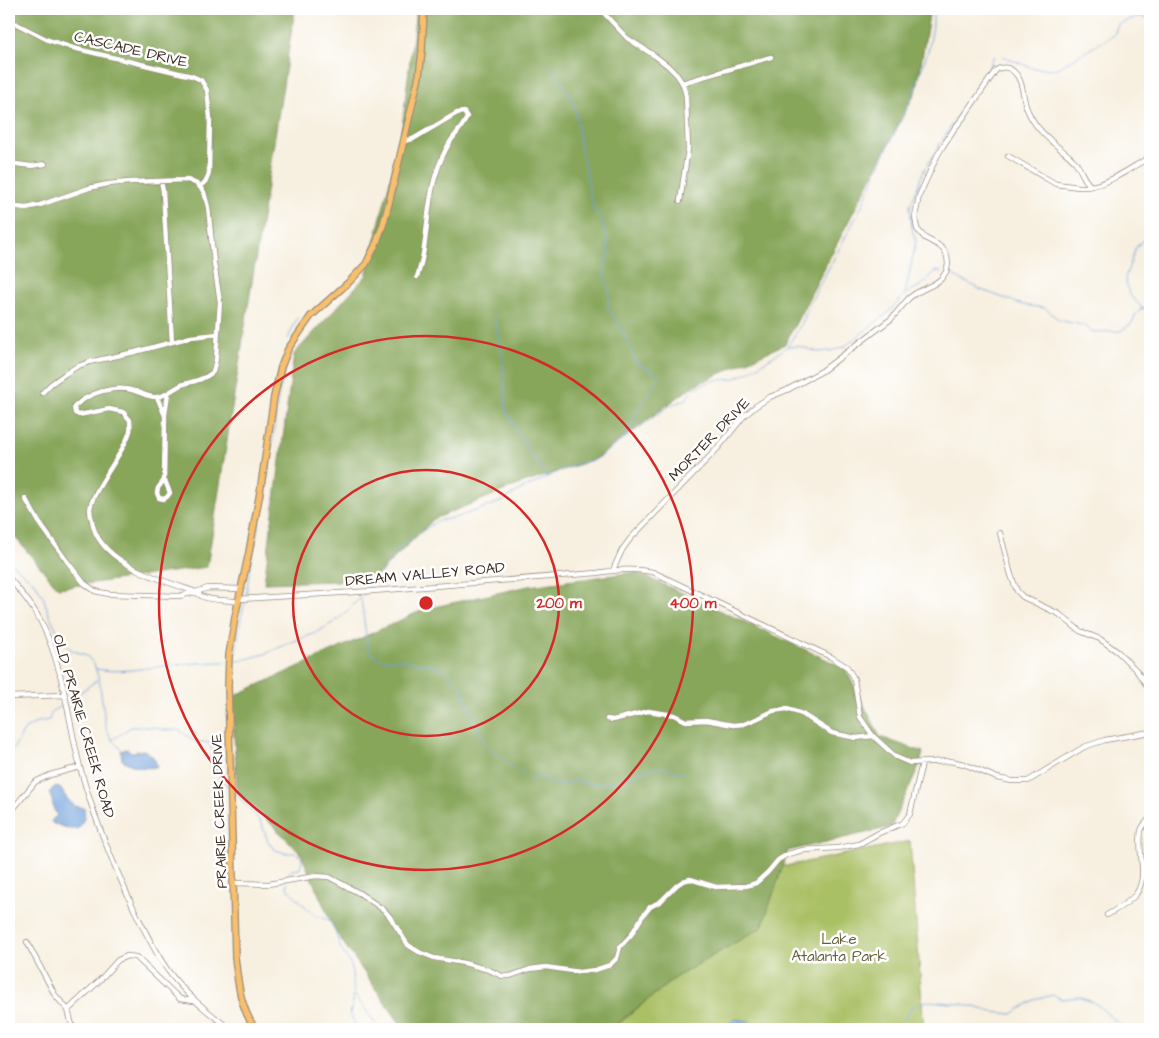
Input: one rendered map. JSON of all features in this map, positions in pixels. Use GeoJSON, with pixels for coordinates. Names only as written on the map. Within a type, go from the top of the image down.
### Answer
{"type":"FeatureCollection","features":[{"type":"Feature","properties":{"kind":"main road"},"geometry":{"type":"LineString","coordinates":[[404,141],[419,76],[424,9]]}},
{"type":"Feature","properties":{"kind":"main road","name":"PRAIRIE CREEK DRIVE"},"geometry":{"type":"LineString","coordinates":[[255,1029],[243,1006],[237,982],[235,957],[228,686],[232,637],[259,500],[280,367],[288,349],[311,316],[366,264],[383,224],[404,141]]}},
{"type":"Feature","properties":{"kind":"street"},"geometry":{"type":"LineString","coordinates":[[600,9],[628,38],[668,66],[682,83],[686,96],[688,149],[680,201]]}},
{"type":"Feature","properties":{"kind":"street","name":"CASCADE DRIVE"},"geometry":{"type":"LineString","coordinates":[[9,20],[32,33],[56,43],[97,55],[192,76],[201,80],[207,90],[210,118],[208,179],[200,186]]}},
{"type":"Feature","properties":{"kind":"street"},"geometry":{"type":"LineString","coordinates":[[682,83],[772,57]]}},
{"type":"Feature","properties":{"kind":"street","name":"MORTER DRIVE"},"geometry":{"type":"LineString","coordinates":[[613,570],[622,550],[630,539],[718,448],[743,417],[770,397],[822,371],[891,319],[909,298],[941,280],[948,264],[947,256],[943,249],[925,238],[917,229],[915,217],[919,196],[943,146],[991,76],[999,68],[1013,71],[1018,78],[1027,108],[1040,130],[1070,156],[1078,165],[1086,182],[1091,186]]}},
{"type":"Feature","properties":{"kind":"street"},"geometry":{"type":"LineString","coordinates":[[404,141],[413,139],[457,112],[464,112],[467,116],[465,123],[445,151],[433,183],[422,260],[416,277]]}},
{"type":"Feature","properties":{"kind":"street"},"geometry":{"type":"LineString","coordinates":[[1008,156],[1056,184],[1080,187],[1098,185],[1110,180],[1150,157]]}},
{"type":"Feature","properties":{"kind":"street"},"geometry":{"type":"LineString","coordinates":[[9,164],[31,166],[44,164]]}},
{"type":"Feature","properties":{"kind":"street"},"geometry":{"type":"LineString","coordinates":[[9,206],[26,208],[40,205],[89,188],[108,184],[188,180],[200,186],[206,196],[208,207],[220,302],[216,359],[213,372],[203,378],[182,384],[168,393],[157,397],[165,416]]}},
{"type":"Feature","properties":{"kind":"street"},"geometry":{"type":"LineString","coordinates":[[161,181],[172,342]]}},
{"type":"Feature","properties":{"kind":"street"},"geometry":{"type":"LineString","coordinates":[[42,393],[65,374],[89,362],[191,337],[218,334]]}},
{"type":"Feature","properties":{"kind":"street","name":"DREAM VALLEY ROAD"},"geometry":{"type":"LineString","coordinates":[[157,397],[120,388],[106,390],[93,395],[80,401],[74,407],[75,413],[79,415],[109,409],[123,412],[130,420],[130,430],[125,444],[95,494],[90,509],[92,526],[100,542],[113,556],[143,572],[196,592],[200,596],[209,599],[239,600],[363,592],[637,569],[653,572],[831,657],[847,667],[854,679],[860,717],[873,736],[896,757],[910,763],[950,761],[964,764],[997,778],[1012,781],[1028,781],[1084,747],[1105,740],[1150,732]]}},
{"type":"Feature","properties":{"kind":"street"},"geometry":{"type":"LineString","coordinates":[[164,480],[165,416],[168,393]]}},
{"type":"Feature","properties":{"kind":"street"},"geometry":{"type":"LineString","coordinates":[[25,498],[66,560],[84,583],[95,591],[109,594],[179,596],[208,588],[241,589]]}},
{"type":"Feature","properties":{"kind":"street"},"geometry":{"type":"LineString","coordinates":[[1000,533],[1010,575],[1017,591],[1023,597],[1059,614],[1080,631],[1100,639],[1118,652],[1136,670],[1150,690]]}},
{"type":"Feature","properties":{"kind":"street","name":"OLD PRAIRIE CREEK ROAD"},"geometry":{"type":"LineString","coordinates":[[9,578],[42,624],[57,665],[80,767],[94,812],[119,877],[150,941],[169,972],[194,1001],[230,1029]]}},
{"type":"Feature","properties":{"kind":"street"},"geometry":{"type":"LineString","coordinates":[[9,697],[65,695]]}},
{"type":"Feature","properties":{"kind":"street"},"geometry":{"type":"LineString","coordinates":[[606,719],[614,720],[648,711],[674,715],[686,721],[706,720],[733,725],[744,724],[773,711],[787,710],[802,714],[832,733],[856,738],[873,736]]}},
{"type":"Feature","properties":{"kind":"street"},"geometry":{"type":"LineString","coordinates":[[233,883],[268,884],[316,876],[329,877],[359,893],[384,910],[408,945],[434,958],[464,963],[502,976],[510,976],[530,968],[546,967],[579,972],[595,970],[610,965],[617,958],[620,947],[631,935],[650,907],[683,881],[690,879],[716,887],[746,886],[756,883],[778,860],[788,854],[803,850],[838,848],[859,844],[880,832],[903,823],[910,814],[922,763]]}},
{"type":"Feature","properties":{"kind":"street"},"geometry":{"type":"LineString","coordinates":[[9,814],[35,782],[50,775],[80,767]]}},
{"type":"Feature","properties":{"kind":"street"},"geometry":{"type":"LineString","coordinates":[[1107,915],[1135,895],[1140,886],[1143,874],[1142,829],[1150,818]]}},
{"type":"Feature","properties":{"kind":"street"},"geometry":{"type":"LineString","coordinates":[[27,942],[55,995],[68,1010],[73,1029]]}},
{"type":"Feature","properties":{"kind":"street"},"geometry":{"type":"LineString","coordinates":[[68,1010],[118,960],[128,956],[136,957],[180,999],[194,1001]]}},
{"type":"Feature","properties":{"kind":"green space"},"geometry":{"type":"Polygon","coordinates":[[[9,9],[295,9],[207,567],[58,588],[9,530],[9,9]]]}},
{"type":"Feature","properties":{"kind":"green space"},"geometry":{"type":"Polygon","coordinates":[[[416,9],[930,9],[917,89],[785,344],[693,386],[595,459],[518,485],[434,519],[372,580],[264,583],[294,354],[366,276],[401,137],[416,9]]]}},
{"type":"Feature","properties":{"kind":"green space"},"geometry":{"type":"Polygon","coordinates":[[[636,572],[845,668],[880,737],[923,752],[920,764],[891,827],[788,851],[762,927],[676,977],[611,1029],[404,1029],[335,931],[300,852],[237,791],[232,697],[425,609],[529,586],[636,572]]]}},
{"type":"Feature","properties":{"kind":"green space","name":"Lake Atalanta Park"},"geometry":{"type":"Polygon","coordinates":[[[910,841],[924,1029],[612,1029],[676,977],[762,927],[781,867],[910,841]]]}},
{"type":"Feature","properties":{"kind":"water"},"geometry":{"type":"Polygon","coordinates":[[[126,749],[132,752],[144,750],[153,757],[157,767],[139,767],[122,760],[121,751],[126,749]]]}},
{"type":"Feature","properties":{"kind":"water"},"geometry":{"type":"Polygon","coordinates":[[[54,787],[60,789],[74,806],[84,808],[84,817],[78,828],[71,829],[53,824],[51,821],[57,815],[49,793],[54,787]]]}},
{"type":"Feature","properties":{"kind":"water"},"geometry":{"type":"Polygon","coordinates":[[[735,1019],[749,1021],[753,1029],[716,1029],[726,1026],[735,1019]]]}},
{"type":"Feature","properties":{"kind":"waterway"},"geometry":{"type":"LineString","coordinates":[[368,590],[385,568],[390,556],[437,521],[458,517],[503,501],[520,490],[563,469],[595,460],[669,406],[685,400],[694,388],[715,380],[733,379],[749,372],[787,347],[802,323],[810,303],[861,208],[911,99],[929,48],[933,25],[933,9]]}},
{"type":"Feature","properties":{"kind":"waterway"},"geometry":{"type":"LineString","coordinates":[[1002,56],[1032,68],[1056,69],[1114,35],[1118,24],[1140,16],[1147,19],[1150,16]]}},
{"type":"Feature","properties":{"kind":"waterway"},"geometry":{"type":"LineString","coordinates":[[905,294],[916,241],[912,229],[910,207],[923,172],[955,119],[986,74],[993,57],[995,57]]}},
{"type":"Feature","properties":{"kind":"waterway"},"geometry":{"type":"LineString","coordinates":[[550,65],[572,99],[593,210],[600,215],[608,239],[607,250],[609,254],[604,275],[609,286],[607,308],[613,314],[629,344],[636,363],[653,371],[660,377],[644,400],[625,437]]}},
{"type":"Feature","properties":{"kind":"waterway"},"geometry":{"type":"LineString","coordinates":[[1142,308],[1129,294],[1125,278],[1136,247],[1150,233]]}},
{"type":"Feature","properties":{"kind":"waterway"},"geometry":{"type":"LineString","coordinates":[[787,347],[798,346],[818,352],[844,347],[889,312],[905,294],[922,285],[936,271],[942,272]]}},
{"type":"Feature","properties":{"kind":"waterway"},"geometry":{"type":"LineString","coordinates":[[949,273],[979,289],[1023,305],[1045,308],[1059,320],[1082,325],[1094,332],[1121,331],[1132,323],[1136,314],[1142,308],[1150,311]]}},
{"type":"Feature","properties":{"kind":"waterway"},"geometry":{"type":"LineString","coordinates":[[494,316],[503,360],[506,410],[526,447],[546,478]]}},
{"type":"Feature","properties":{"kind":"waterway"},"geometry":{"type":"LineString","coordinates":[[288,339],[297,318]]}},
{"type":"Feature","properties":{"kind":"waterway"},"geometry":{"type":"LineString","coordinates":[[246,595],[266,490],[278,400],[284,371],[291,356]]}},
{"type":"Feature","properties":{"kind":"waterway"},"geometry":{"type":"LineString","coordinates":[[9,561],[36,584],[59,635],[71,650],[86,655],[94,664],[99,679],[106,728],[112,740],[131,727],[179,730],[194,741],[210,743],[221,781],[228,786]]}},
{"type":"Feature","properties":{"kind":"waterway"},"geometry":{"type":"LineString","coordinates":[[245,602],[235,662],[265,654],[316,633],[339,619],[365,593]]}},
{"type":"Feature","properties":{"kind":"waterway"},"geometry":{"type":"LineString","coordinates":[[361,599],[368,649],[376,657],[385,660],[396,659],[431,665],[448,673],[460,684],[484,741],[495,754],[530,780],[539,776],[554,784],[563,785],[575,780],[591,784],[602,784],[618,781],[654,768],[666,768],[684,773]]}},
{"type":"Feature","properties":{"kind":"waterway"},"geometry":{"type":"LineString","coordinates":[[96,669],[121,671],[226,662]]}},
{"type":"Feature","properties":{"kind":"waterway"},"geometry":{"type":"LineString","coordinates":[[70,700],[97,680]]}},
{"type":"Feature","properties":{"kind":"waterway"},"geometry":{"type":"LineString","coordinates":[[9,756],[25,729],[38,722],[49,720],[52,711],[64,705]]}},
{"type":"Feature","properties":{"kind":"waterway"},"geometry":{"type":"LineString","coordinates":[[112,740],[123,751]]}},
{"type":"Feature","properties":{"kind":"waterway"},"geometry":{"type":"LineString","coordinates":[[236,792],[261,823],[268,841],[275,850],[285,853],[297,853],[302,859],[300,869],[292,870],[286,876]]}},
{"type":"Feature","properties":{"kind":"waterway"},"geometry":{"type":"LineString","coordinates":[[287,883],[287,888],[309,910],[317,916],[329,920],[340,947],[351,965],[354,994],[382,1029]]}},
{"type":"Feature","properties":{"kind":"waterway"},"geometry":{"type":"LineString","coordinates":[[354,995],[350,1014],[358,1029]]}},
{"type":"Feature","properties":{"kind":"waterway"},"geometry":{"type":"LineString","coordinates":[[898,1029],[911,1007],[927,1001],[963,1004],[993,1012],[1012,1014],[1034,1000],[1053,995],[1062,999],[1079,997],[1095,1003],[1125,1029]]}},
{"type":"Feature","properties":{"kind":"waterway"},"geometry":{"type":"LineString","coordinates":[[844,1029],[873,1029]]}}]}
